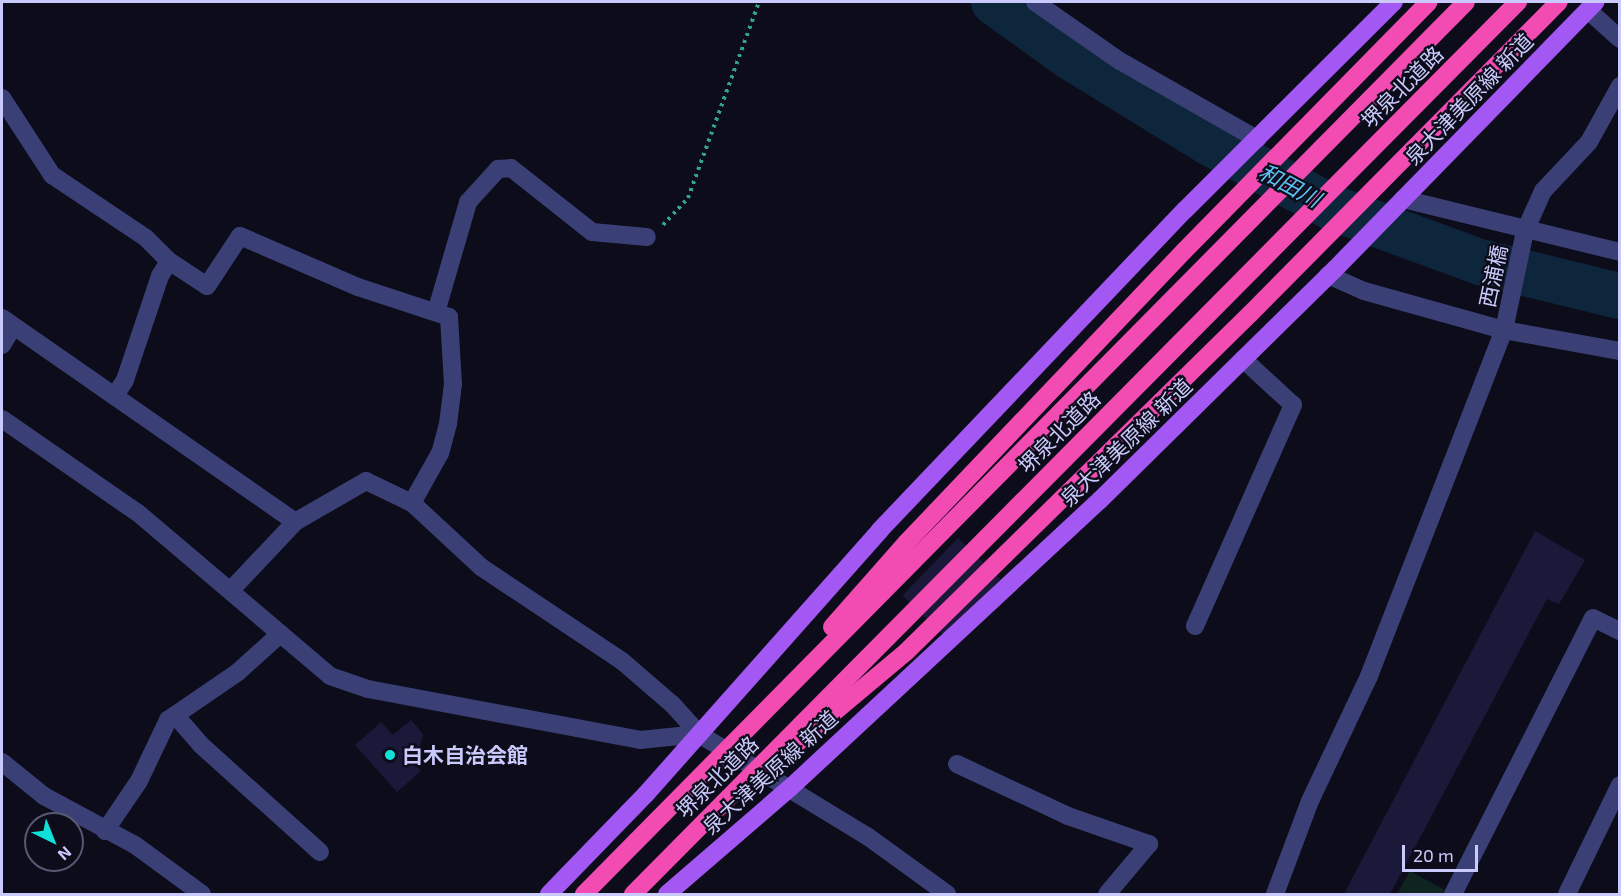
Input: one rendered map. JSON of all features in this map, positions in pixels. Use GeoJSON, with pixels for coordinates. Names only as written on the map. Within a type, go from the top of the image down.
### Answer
{"type":"FeatureCollection","features":[{"type":"Feature","properties":{"kind":"highway"},"geometry":{"type":"LineString","coordinates":[[701,775],[906,543],[1429,2]]}},
{"type":"Feature","properties":{"kind":"highway","name":"堺泉北道路"},"geometry":{"type":"LineString","coordinates":[[584,894],[1466,2]]}},
{"type":"Feature","properties":{"kind":"highway","name":"堺泉北道路"},"geometry":{"type":"LineString","coordinates":[[633,894],[1518,2]]}},
{"type":"Feature","properties":{"kind":"highway"},"geometry":{"type":"LineString","coordinates":[[725,801],[854,698],[947,613],[1559,2]]}},
{"type":"Feature","properties":{"kind":"main road"},"geometry":{"type":"LineString","coordinates":[[549,894],[699,734],[880,530],[1185,210],[1394,2]]}},
{"type":"Feature","properties":{"kind":"main road","name":"泉大津美原線 新道"},"geometry":{"type":"LineString","coordinates":[[667,894],[790,788],[1100,500],[1331,272],[1592,6]]}},
{"type":"Feature","properties":{"kind":"street"},"geometry":{"type":"LineString","coordinates":[[1035,2],[1120,61],[1254,142]]}},
{"type":"Feature","properties":{"kind":"street"},"geometry":{"type":"LineString","coordinates":[[1592,6],[1620,39]]}},
{"type":"Feature","properties":{"kind":"street","name":"西浦橋"},"geometry":{"type":"LineString","coordinates":[[1275,894],[1310,801],[1369,676],[1504,330],[1525,231],[1543,191],[1589,142],[1620,87]]}},
{"type":"Feature","properties":{"kind":"street"},"geometry":{"type":"LineString","coordinates":[[2,98],[52,175],[146,238],[169,261],[207,286],[240,236],[358,287],[437,309],[449,316],[453,384],[440,453],[412,503]]}},
{"type":"Feature","properties":{"kind":"street"},"geometry":{"type":"LineString","coordinates":[[437,309],[468,202],[498,168],[511,168],[592,232],[647,237]]}},
{"type":"Feature","properties":{"kind":"street"},"geometry":{"type":"LineString","coordinates":[[1403,199],[1525,231],[1620,252]]}},
{"type":"Feature","properties":{"kind":"street"},"geometry":{"type":"LineString","coordinates":[[116,394],[125,380],[160,276],[169,261]]}},
{"type":"Feature","properties":{"kind":"street"},"geometry":{"type":"LineString","coordinates":[[1331,272],[1364,291],[1504,330],[1620,351]]}},
{"type":"Feature","properties":{"kind":"street"},"geometry":{"type":"LineString","coordinates":[[2,345],[7,322],[116,394],[295,522]]}},
{"type":"Feature","properties":{"kind":"street"},"geometry":{"type":"LineString","coordinates":[[1195,626],[1293,405],[1243,358]]}},
{"type":"Feature","properties":{"kind":"street"},"geometry":{"type":"LineString","coordinates":[[2,419],[138,513],[330,676],[368,690],[640,740],[699,734]]}},
{"type":"Feature","properties":{"kind":"street"},"geometry":{"type":"LineString","coordinates":[[231,590],[295,522],[366,481],[412,503],[481,567],[622,661],[673,705],[699,734],[867,836],[947,894]]}},
{"type":"Feature","properties":{"kind":"street"},"geometry":{"type":"LineString","coordinates":[[1453,894],[1593,618],[1620,631]]}},
{"type":"Feature","properties":{"kind":"street"},"geometry":{"type":"LineString","coordinates":[[105,831],[139,781],[168,720],[238,672],[280,634]]}},
{"type":"Feature","properties":{"kind":"street"},"geometry":{"type":"LineString","coordinates":[[175,715],[201,745],[320,852]]}},
{"type":"Feature","properties":{"kind":"street"},"geometry":{"type":"LineString","coordinates":[[2,762],[44,796],[105,831],[135,845],[202,894]]}},
{"type":"Feature","properties":{"kind":"street"},"geometry":{"type":"LineString","coordinates":[[957,764],[1068,816],[1149,844],[1107,894]]}},
{"type":"Feature","properties":{"kind":"street"},"geometry":{"type":"LineString","coordinates":[[1567,894],[1620,785]]}},
{"type":"Feature","properties":{"kind":"path"},"geometry":{"type":"LineString","coordinates":[[647,237],[657,232],[688,198],[759,2]]}},
{"type":"Feature","properties":{"kind":"green space"},"geometry":{"type":"Polygon","coordinates":[[[1410,871],[1445,890],[1442,894],[1397,894],[1410,871]]]}},
{"type":"Feature","properties":{"kind":"building"},"geometry":{"type":"Polygon","coordinates":[[[1535,531],[1585,560],[1559,604],[1547,599],[1390,894],[1344,894],[1535,531]]]}},
{"type":"Feature","properties":{"kind":"building"},"geometry":{"type":"Polygon","coordinates":[[[958,538],[1000,579],[945,637],[902,596],[958,538]]]}},
{"type":"Feature","properties":{"kind":"building","name":"白木自治会館"},"geometry":{"type":"Polygon","coordinates":[[[411,720],[423,734],[419,752],[411,760],[421,771],[397,792],[355,745],[381,722],[393,735],[411,720]]]}},
{"type":"Feature","properties":{"kind":"waterway","name":"和田川"},"geometry":{"type":"LineString","coordinates":[[994,2],[1072,58],[1210,143],[1333,208],[1480,262],[1620,296]]}},
{"type":"Feature","properties":{"kind":"place","name":"白木自治会館"},"geometry":{"type":"Point","coordinates":[390,755]}}]}
